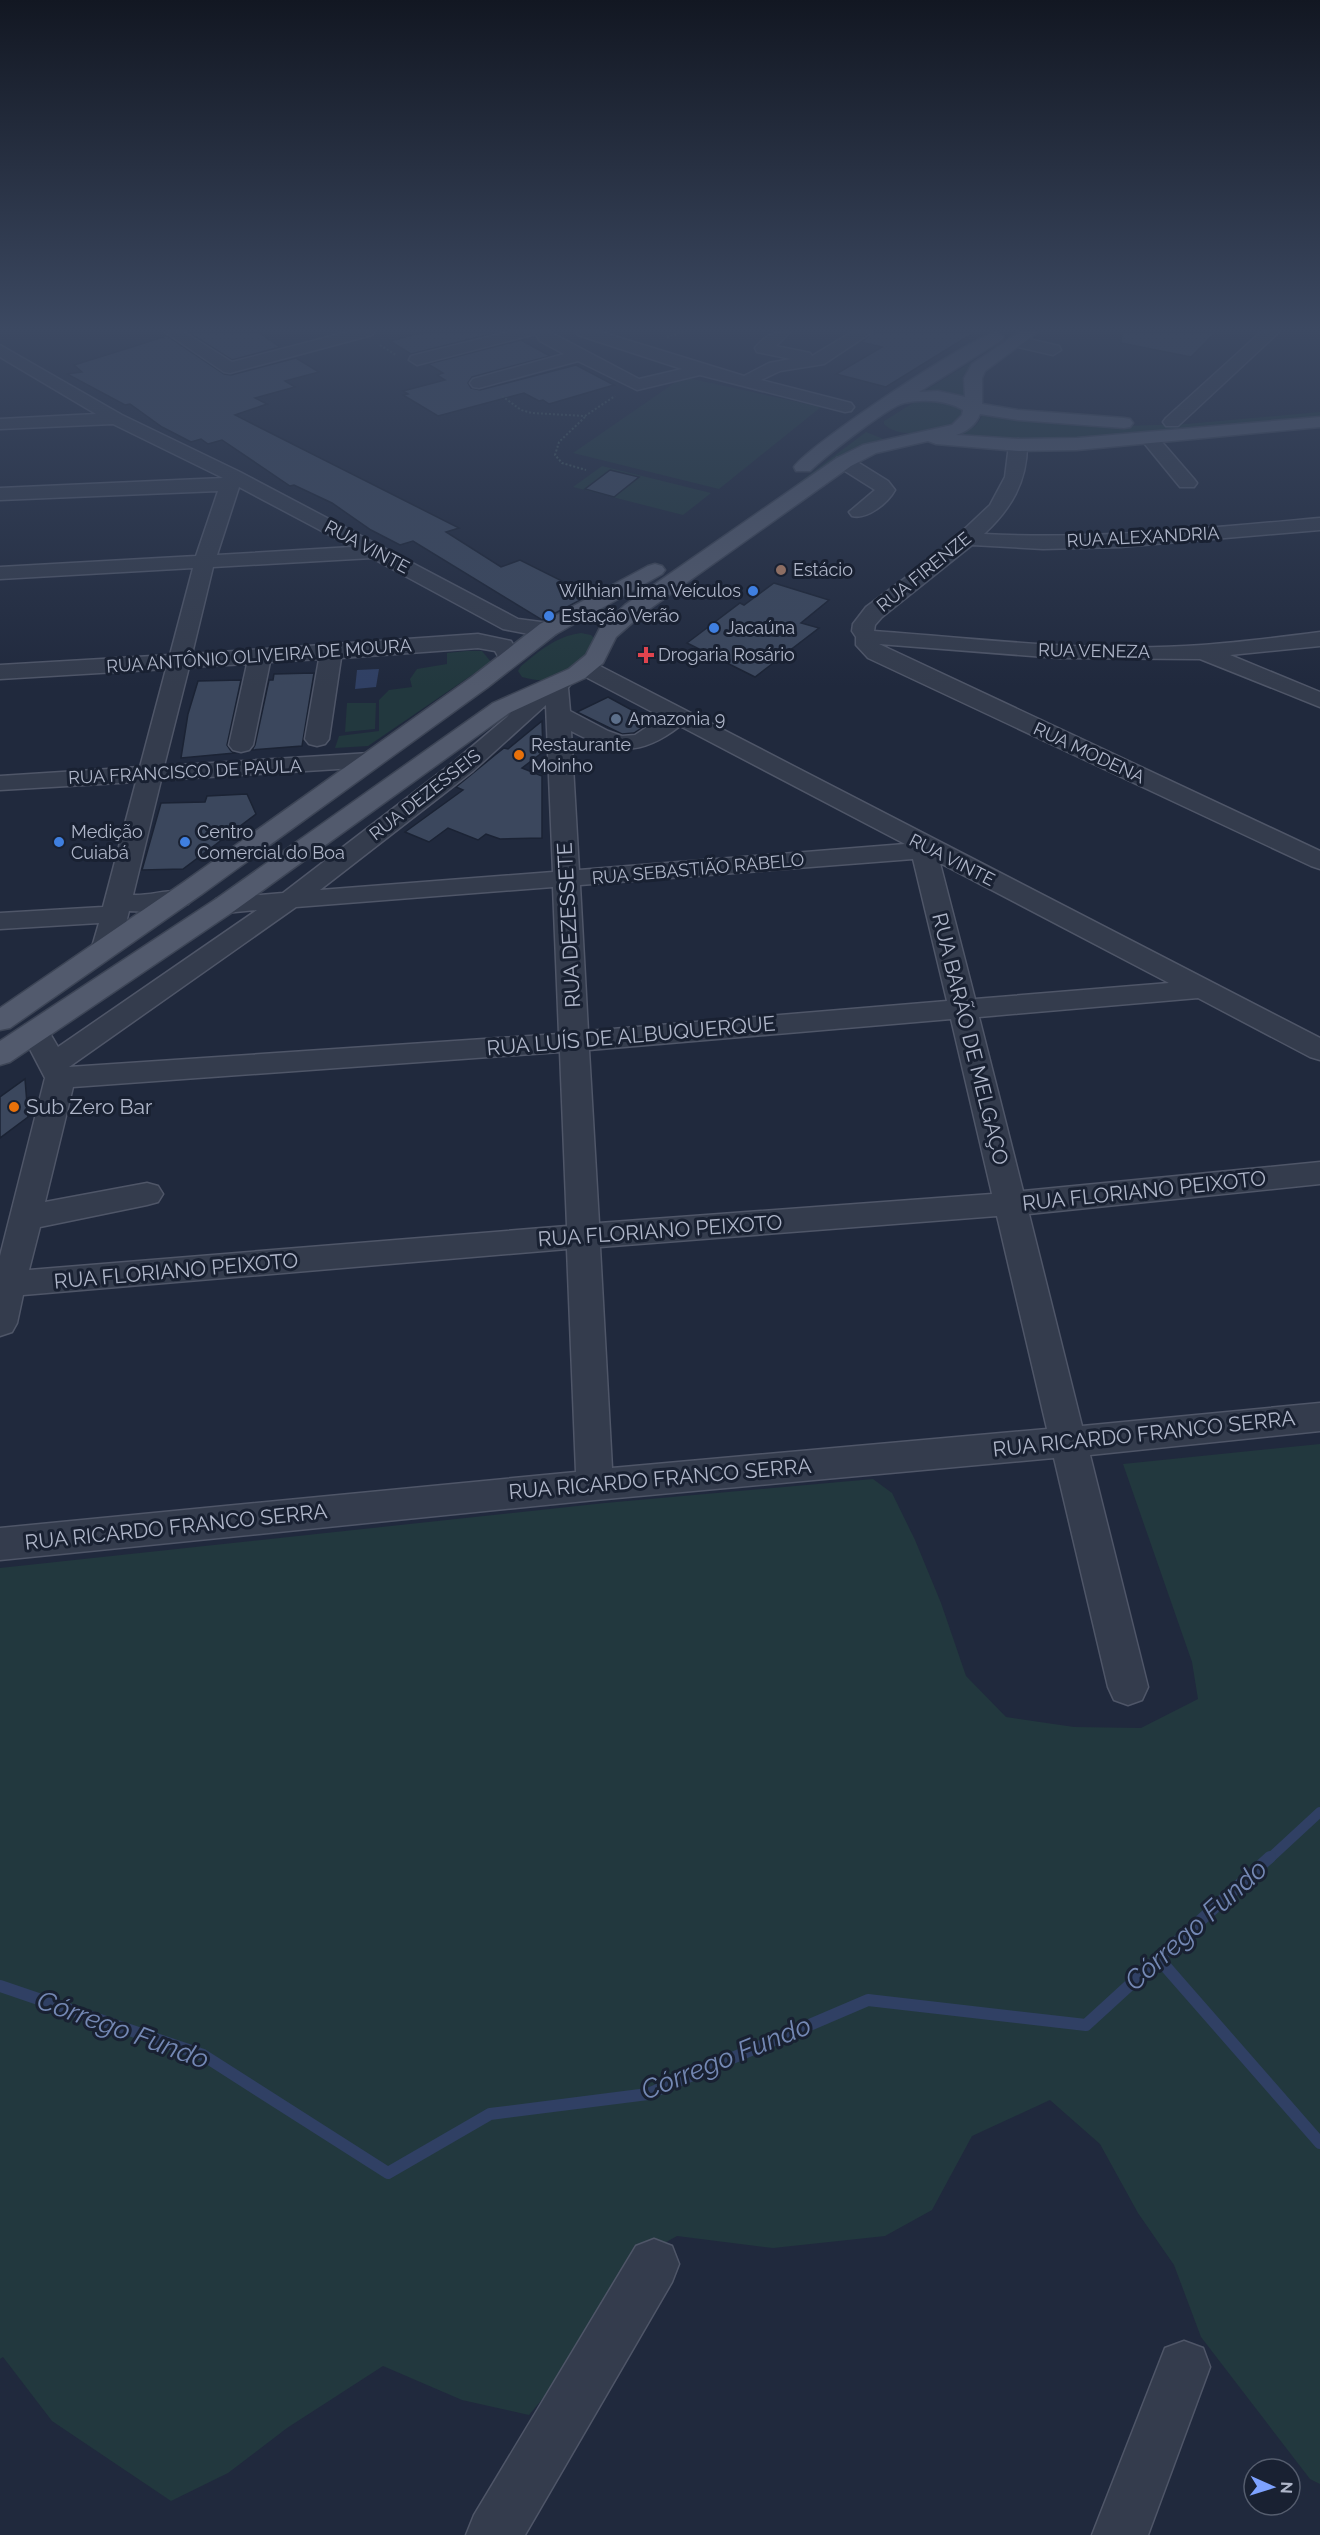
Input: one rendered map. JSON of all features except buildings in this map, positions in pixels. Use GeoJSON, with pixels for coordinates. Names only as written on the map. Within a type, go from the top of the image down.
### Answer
{"type":"FeatureCollection","features":[{"type":"Feature","properties":{"kind":"main road"},"geometry":{"type":"LineString","coordinates":[[708,534],[793,476],[822,450]]}},
{"type":"Feature","properties":{"kind":"main road"},"geometry":{"type":"LineString","coordinates":[[510,658],[501,676],[513,688],[528,694],[559,695],[601,651],[605,636],[633,610],[844,462],[867,450]]}},
{"type":"Feature","properties":{"kind":"main road"},"geometry":{"type":"LineString","coordinates":[[0,1021],[179,898],[480,682],[548,628],[632,585],[670,560]]}},
{"type":"Feature","properties":{"kind":"main road"},"geometry":{"type":"LineString","coordinates":[[548,628],[583,626],[603,630],[605,636]]}},
{"type":"Feature","properties":{"kind":"main road"},"geometry":{"type":"LineString","coordinates":[[0,1055],[225,905],[501,708],[528,694]]}},
{"type":"Feature","properties":{"kind":"street","name":"RUA VINTE"},"geometry":{"type":"LineString","coordinates":[[174,450],[231,481],[377,552],[511,624],[534,629],[548,628]]}},
{"type":"Feature","properties":{"kind":"street","name":"RUA FIRENZE"},"geometry":{"type":"LineString","coordinates":[[867,637],[863,631],[864,624],[874,612],[965,540],[996,511],[1008,493],[1017,470],[1018,450]]}},
{"type":"Feature","properties":{"kind":"street"},"geometry":{"type":"LineString","coordinates":[[1159,450],[1187,483]]}},
{"type":"Feature","properties":{"kind":"street"},"geometry":{"type":"LineString","coordinates":[[844,462],[881,485],[885,490],[859,513]]}},
{"type":"Feature","properties":{"kind":"street"},"geometry":{"type":"LineString","coordinates":[[0,494],[231,481],[204,560],[152,774],[106,947]]}},
{"type":"Feature","properties":{"kind":"street","name":"RUA ALEXANDRIA"},"geometry":{"type":"LineString","coordinates":[[965,540],[1043,543],[1120,541],[1320,524]]}},
{"type":"Feature","properties":{"kind":"street"},"geometry":{"type":"LineString","coordinates":[[0,573],[377,552]]}},
{"type":"Feature","properties":{"kind":"street","name":"RUA VENEZA"},"geometry":{"type":"LineString","coordinates":[[867,637],[1058,651],[1201,652],[1320,639]]}},
{"type":"Feature","properties":{"kind":"street","name":"RUA MODENA"},"geometry":{"type":"LineString","coordinates":[[867,637],[867,645],[876,653],[1320,861]]}},
{"type":"Feature","properties":{"kind":"street","name":"RUA ANTÔNIO OLIVEIRA DE MOURA"},"geometry":{"type":"LineString","coordinates":[[0,672],[478,641],[502,646],[510,658]]}},
{"type":"Feature","properties":{"kind":"street"},"geometry":{"type":"LineString","coordinates":[[317,740],[331,652]]}},
{"type":"Feature","properties":{"kind":"street"},"geometry":{"type":"LineString","coordinates":[[1201,652],[1320,699]]}},
{"type":"Feature","properties":{"kind":"street"},"geometry":{"type":"LineString","coordinates":[[241,745],[260,656]]}},
{"type":"Feature","properties":{"kind":"street","name":"RUA VINTE"},"geometry":{"type":"LineString","coordinates":[[586,668],[1320,1050]]}},
{"type":"Feature","properties":{"kind":"street"},"geometry":{"type":"LineString","coordinates":[[559,695],[606,738],[629,743],[642,741],[678,716]]}},
{"type":"Feature","properties":{"kind":"street","name":"RUA DEZESSETE"},"geometry":{"type":"LineString","coordinates":[[559,695],[595,1485]]}},
{"type":"Feature","properties":{"kind":"street","name":"RUA DEZESSEIS"},"geometry":{"type":"LineString","coordinates":[[56,1071],[291,899],[464,766],[515,722],[528,707],[559,695]]}},
{"type":"Feature","properties":{"kind":"street","name":"RUA FRANCISCO DE PAULA"},"geometry":{"type":"LineString","coordinates":[[0,783],[370,760]]}},
{"type":"Feature","properties":{"kind":"street","name":"RUA SEBASTIÃO RABELO"},"geometry":{"type":"LineString","coordinates":[[225,905],[909,852],[923,845]]}},
{"type":"Feature","properties":{"kind":"street","name":"RUA BARÃO DE MELGAÇO"},"geometry":{"type":"LineString","coordinates":[[923,845],[1128,1688]]}},
{"type":"Feature","properties":{"kind":"street"},"geometry":{"type":"LineString","coordinates":[[0,921],[150,904],[179,898]]}},
{"type":"Feature","properties":{"kind":"street","name":"RUA LUÍS DE ALBUQUERQUE"},"geometry":{"type":"LineString","coordinates":[[56,1071],[574,1042],[1203,989]]}},
{"type":"Feature","properties":{"kind":"street"},"geometry":{"type":"LineString","coordinates":[[0,1323],[4,1285],[25,1218],[56,1071],[35,1032]]}},
{"type":"Feature","properties":{"kind":"street","name":"RUA FLORIANO PEIXOTO"},"geometry":{"type":"LineString","coordinates":[[4,1285],[584,1236],[1010,1204],[1320,1173]]}},
{"type":"Feature","properties":{"kind":"street"},"geometry":{"type":"LineString","coordinates":[[25,1218],[147,1194]]}},
{"type":"Feature","properties":{"kind":"street","name":"RUA RICARDO FRANCO SERRA"},"geometry":{"type":"LineString","coordinates":[[0,1544],[1320,1417]]}},
{"type":"Feature","properties":{"kind":"street"},"geometry":{"type":"LineString","coordinates":[[494,2535],[654,2264]]}},
{"type":"Feature","properties":{"kind":"street"},"geometry":{"type":"LineString","coordinates":[[1120,2535],[1184,2367]]}},
{"type":"Feature","properties":{"kind":"path"},"geometry":{"type":"LineString","coordinates":[[556,450],[555,454],[562,463],[586,470]]}},
{"type":"Feature","properties":{"kind":"green space"},"geometry":{"type":"Polygon","coordinates":[[[577,450],[767,450],[719,489],[573,453],[577,450]]]}},
{"type":"Feature","properties":{"kind":"green space"},"geometry":{"type":"Polygon","coordinates":[[[842,450],[858,450],[842,456],[789,490],[842,450]]]}},
{"type":"Feature","properties":{"kind":"green space"},"geometry":{"type":"Polygon","coordinates":[[[602,466],[711,493],[683,515],[573,487],[602,466]]]}},
{"type":"Feature","properties":{"kind":"green space"},"geometry":{"type":"Polygon","coordinates":[[[581,633],[591,635],[596,640],[594,647],[583,660],[561,675],[546,680],[522,677],[518,671],[535,655],[564,637],[581,633]]]}},
{"type":"Feature","properties":{"kind":"green space"},"geometry":{"type":"Polygon","coordinates":[[[482,651],[491,662],[368,746],[335,748],[339,736],[379,731],[379,700],[389,690],[412,687],[410,679],[417,669],[447,664],[447,653],[482,651]]]}},
{"type":"Feature","properties":{"kind":"green space"},"geometry":{"type":"Polygon","coordinates":[[[347,703],[376,703],[375,729],[345,732],[347,703]]]}},
{"type":"Feature","properties":{"kind":"green space"},"geometry":{"type":"Polygon","coordinates":[[[1320,1444],[1320,2484],[1310,2479],[1302,2469],[1302,2457],[1293,2457],[1201,2337],[1174,2265],[1138,2213],[1100,2144],[1050,2100],[972,2136],[932,2210],[885,2236],[773,2248],[677,2236],[634,2260],[589,2343],[529,2415],[462,2400],[383,2366],[287,2428],[228,2473],[171,2501],[52,2421],[3,2357],[0,2359],[0,1568],[605,1503],[873,1479],[892,1493],[915,1540],[941,1603],[966,1676],[1006,1717],[1074,1727],[1141,1728],[1198,1699],[1192,1662],[1123,1464],[1320,1444]]]}},
{"type":"Feature","properties":{"kind":"water"},"geometry":{"type":"Polygon","coordinates":[[[379,669],[376,687],[355,689],[357,670],[379,669]]]}},
{"type":"Feature","properties":{"kind":"waterway","name":"Córrego Fundo"},"geometry":{"type":"LineString","coordinates":[[1269,1859],[1320,1812]]}},
{"type":"Feature","properties":{"kind":"waterway","name":"Córrego Fundo"},"geometry":{"type":"LineString","coordinates":[[0,1986],[203,2055],[388,2173],[490,2114],[648,2094],[868,2000],[1086,2025],[1270,1857]]}},
{"type":"Feature","properties":{"kind":"waterway"},"geometry":{"type":"LineString","coordinates":[[1159,1959],[1320,2143]]}},
{"type":"Feature","properties":{"kind":"place","name":"Estácio"},"geometry":{"type":"Point","coordinates":[781,570]}},
{"type":"Feature","properties":{"kind":"place","name":"Wilhian Lima Veículos"},"geometry":{"type":"Point","coordinates":[753,591]}},
{"type":"Feature","properties":{"kind":"place","name":"Estação Verão"},"geometry":{"type":"Point","coordinates":[549,616]}},
{"type":"Feature","properties":{"kind":"place","name":"Jacaúna"},"geometry":{"type":"Point","coordinates":[714,628]}},
{"type":"Feature","properties":{"kind":"place","name":"Drogaria Rosário"},"geometry":{"type":"Point","coordinates":[646,655]}},
{"type":"Feature","properties":{"kind":"place","name":"Amazonia 9"},"geometry":{"type":"Point","coordinates":[616,719]}},
{"type":"Feature","properties":{"kind":"place","name":"Restaurante Moinho"},"geometry":{"type":"Point","coordinates":[519,755]}},
{"type":"Feature","properties":{"kind":"place","name":"Medição Cuiabá"},"geometry":{"type":"Point","coordinates":[59,842]}},
{"type":"Feature","properties":{"kind":"place","name":"Centro Comercial do Boa"},"geometry":{"type":"Point","coordinates":[185,842]}},
{"type":"Feature","properties":{"kind":"place","name":"Sub Zero Bar"},"geometry":{"type":"Point","coordinates":[14,1107]}}]}
